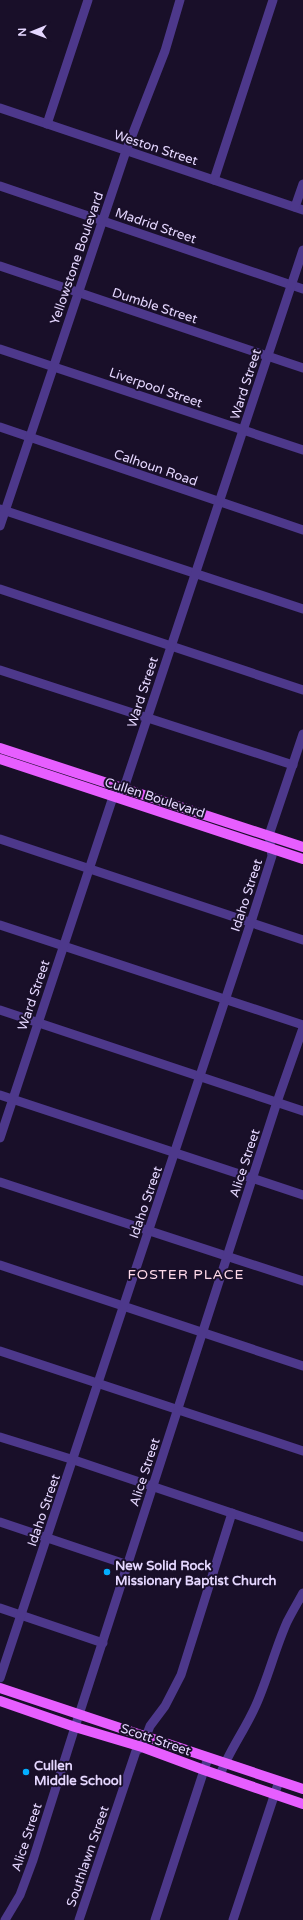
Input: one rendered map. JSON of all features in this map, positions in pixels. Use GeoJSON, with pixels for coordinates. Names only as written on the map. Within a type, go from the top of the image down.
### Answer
{"type":"FeatureCollection","features":[{"type":"Feature","properties":{"kind":"main road","name":"Cullen Boulevard"},"geometry":{"type":"LineString","coordinates":[[0,748],[28,763],[113,797],[303,860]]}},
{"type":"Feature","properties":{"kind":"main road","name":"Cullen Boulevard"},"geometry":{"type":"LineString","coordinates":[[0,759],[28,763],[122,788],[303,847]]}},
{"type":"Feature","properties":{"kind":"main road"},"geometry":{"type":"LineString","coordinates":[[193,823],[197,812]]}},
{"type":"Feature","properties":{"kind":"main road","name":"Scott Street"},"geometry":{"type":"LineString","coordinates":[[0,1688],[303,1790]]}},
{"type":"Feature","properties":{"kind":"main road","name":"Scott Street"},"geometry":{"type":"LineString","coordinates":[[0,1701],[75,1727],[142,1747],[220,1776],[303,1804]]}},
{"type":"Feature","properties":{"kind":"street"},"geometry":{"type":"LineString","coordinates":[[47,124],[88,0]]}},
{"type":"Feature","properties":{"kind":"street","name":"Yellowstone Boulevard"},"geometry":{"type":"LineString","coordinates":[[0,526],[3,510],[54,366],[102,220],[126,151],[165,51],[180,0]]}},
{"type":"Feature","properties":{"kind":"street"},"geometry":{"type":"LineString","coordinates":[[214,180],[272,0]]}},
{"type":"Feature","properties":{"kind":"street","name":"Weston Street"},"geometry":{"type":"LineString","coordinates":[[0,108],[299,209]]}},
{"type":"Feature","properties":{"kind":"street"},"geometry":{"type":"LineString","coordinates":[[299,209],[303,184]]}},
{"type":"Feature","properties":{"kind":"street","name":"Madrid Street"},"geometry":{"type":"LineString","coordinates":[[0,186],[303,289]]}},
{"type":"Feature","properties":{"kind":"street","name":"Ward Street"},"geometry":{"type":"LineString","coordinates":[[0,1138],[37,1022],[64,946],[113,797],[122,788],[147,718],[303,250]]}},
{"type":"Feature","properties":{"kind":"street","name":"Dumble Street"},"geometry":{"type":"LineString","coordinates":[[0,266],[303,368]]}},
{"type":"Feature","properties":{"kind":"street","name":"Liverpool Street"},"geometry":{"type":"LineString","coordinates":[[0,349],[303,450]]}},
{"type":"Feature","properties":{"kind":"street","name":"Calhoun Road"},"geometry":{"type":"LineString","coordinates":[[0,427],[303,530]]}},
{"type":"Feature","properties":{"kind":"street"},"geometry":{"type":"LineString","coordinates":[[3,510],[303,610]]}},
{"type":"Feature","properties":{"kind":"street"},"geometry":{"type":"LineString","coordinates":[[0,590],[303,690]]}},
{"type":"Feature","properties":{"kind":"street"},"geometry":{"type":"LineString","coordinates":[[0,670],[293,765]]}},
{"type":"Feature","properties":{"kind":"street"},"geometry":{"type":"LineString","coordinates":[[269,835],[303,734]]}},
{"type":"Feature","properties":{"kind":"street","name":"Idaho Street"},"geometry":{"type":"LineString","coordinates":[[0,1678],[74,1460],[122,1307],[176,1154],[251,922],[272,856],[269,835]]}},
{"type":"Feature","properties":{"kind":"street"},"geometry":{"type":"LineString","coordinates":[[0,839],[303,940]]}},
{"type":"Feature","properties":{"kind":"street"},"geometry":{"type":"LineString","coordinates":[[0,925],[226,998],[303,1025]]}},
{"type":"Feature","properties":{"kind":"street"},"geometry":{"type":"LineString","coordinates":[[0,1010],[303,1111]]}},
{"type":"Feature","properties":{"kind":"street","name":"Alice Street"},"geometry":{"type":"LineString","coordinates":[[4,1917],[20,1895],[33,1860],[227,1256],[277,1102],[303,1028]]}},
{"type":"Feature","properties":{"kind":"street"},"geometry":{"type":"LineString","coordinates":[[0,1095],[303,1195]]}},
{"type":"Feature","properties":{"kind":"street"},"geometry":{"type":"LineString","coordinates":[[0,1182],[303,1281]]}},
{"type":"Feature","properties":{"kind":"street"},"geometry":{"type":"LineString","coordinates":[[0,1265],[122,1307],[303,1366]]}},
{"type":"Feature","properties":{"kind":"street"},"geometry":{"type":"LineString","coordinates":[[0,1351],[303,1451]]}},
{"type":"Feature","properties":{"kind":"street"},"geometry":{"type":"LineString","coordinates":[[0,1437],[74,1460],[153,1488],[303,1537]]}},
{"type":"Feature","properties":{"kind":"street","name":"Southlawn Street"},"geometry":{"type":"LineString","coordinates":[[79,1920],[136,1751],[142,1747],[150,1726],[164,1706],[181,1675],[232,1513]]}},
{"type":"Feature","properties":{"kind":"street"},"geometry":{"type":"LineString","coordinates":[[0,1522],[128,1565]]}},
{"type":"Feature","properties":{"kind":"street"},"geometry":{"type":"LineString","coordinates":[[220,1776],[224,1764],[253,1713],[266,1684],[287,1622],[303,1593]]}},
{"type":"Feature","properties":{"kind":"street"},"geometry":{"type":"LineString","coordinates":[[0,1608],[103,1643]]}},
{"type":"Feature","properties":{"kind":"street"},"geometry":{"type":"LineString","coordinates":[[155,1920],[208,1758]]}},
{"type":"Feature","properties":{"kind":"street"},"geometry":{"type":"LineString","coordinates":[[233,1920],[279,1782]]}},
{"type":"Feature","properties":{"kind":"place","name":"New Solid Rock Missionary Baptist Church"},"geometry":{"type":"Point","coordinates":[107,1572]}},
{"type":"Feature","properties":{"kind":"place","name":"Cullen Middle School"},"geometry":{"type":"Point","coordinates":[26,1772]}},
{"type":"Feature","properties":{"kind":"district","name":"FOSTER PLACE"},"geometry":{"type":"Point","coordinates":[186,1274]}}]}
